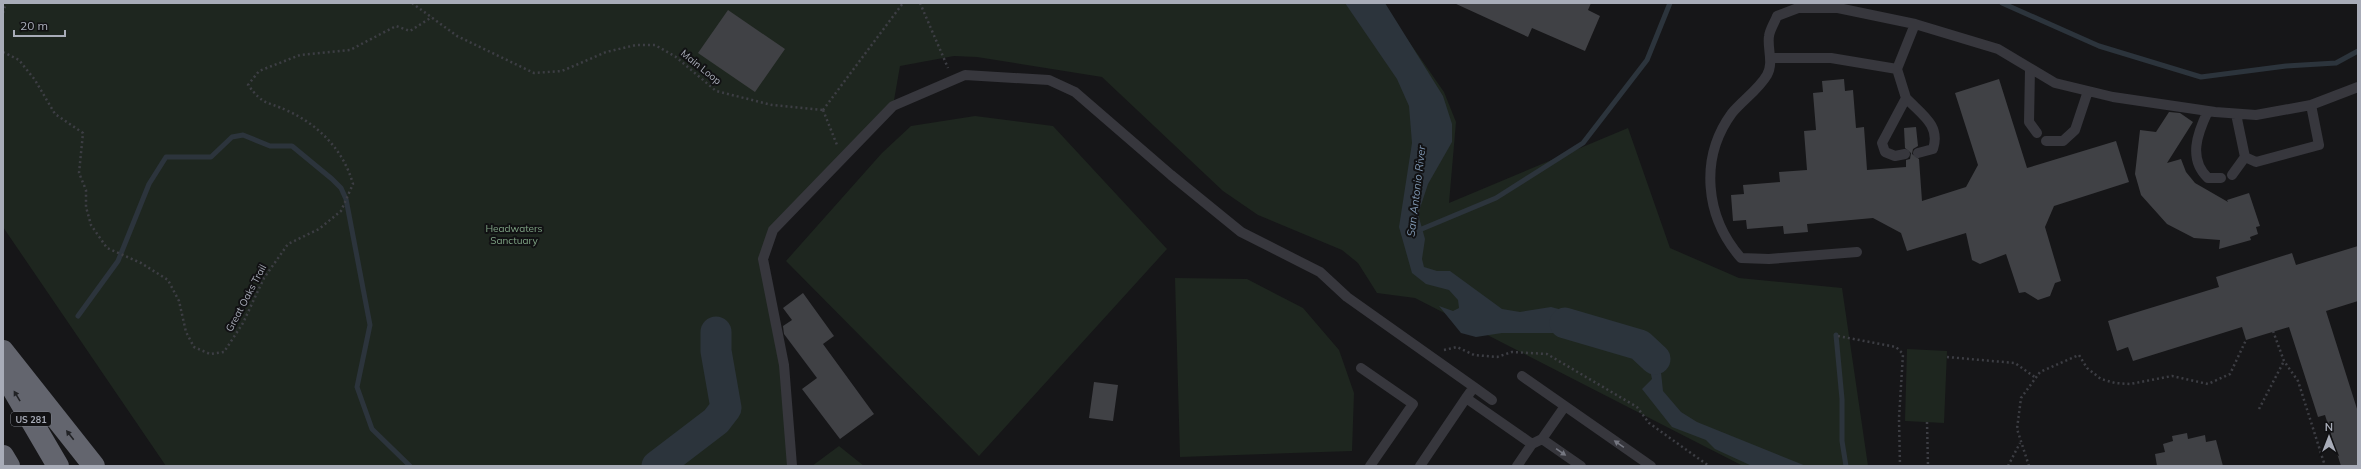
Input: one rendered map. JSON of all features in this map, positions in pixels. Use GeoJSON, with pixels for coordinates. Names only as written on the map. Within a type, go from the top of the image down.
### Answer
{"type":"FeatureCollection","features":[{"type":"Feature","properties":{"kind":"highway"},"geometry":{"type":"LineString","coordinates":[[3,351],[94,466]]}},
{"type":"Feature","properties":{"kind":"highway","name":"US 281"},"geometry":{"type":"LineString","coordinates":[[3,372],[58,466]]}},
{"type":"Feature","properties":{"kind":"highway"},"geometry":{"type":"LineString","coordinates":[[3,456],[9,466]]}},
{"type":"Feature","properties":{"kind":"lane"},"geometry":{"type":"LineString","coordinates":[[1857,252],[1769,260],[1741,258],[1729,245],[1721,229],[1709,192],[1713,147],[1732,114],[1768,74],[1770,58],[1769,36],[1777,16],[1798,8],[1838,8],[1915,24],[1998,49],[2055,83],[2088,91],[2208,111],[2256,115],[2311,105],[2358,87]]}},
{"type":"Feature","properties":{"kind":"lane"},"geometry":{"type":"LineString","coordinates":[[1915,24],[1897,69],[1906,98],[1934,128],[1936,140],[1933,149],[1918,153]]}},
{"type":"Feature","properties":{"kind":"lane"},"geometry":{"type":"LineString","coordinates":[[1770,58],[1831,58],[1897,69]]}},
{"type":"Feature","properties":{"kind":"lane"},"geometry":{"type":"LineString","coordinates":[[2030,69],[2029,122],[2037,134]]}},
{"type":"Feature","properties":{"kind":"lane"},"geometry":{"type":"LineString","coordinates":[[792,466],[784,365],[763,260],[774,230],[893,106],[965,75],[1049,80],[1075,92],[1171,175],[1241,232],[1320,272],[1347,297],[1492,400]]}},
{"type":"Feature","properties":{"kind":"lane"},"geometry":{"type":"LineString","coordinates":[[2046,141],[2063,141],[2075,130],[2088,91]]}},
{"type":"Feature","properties":{"kind":"lane"},"geometry":{"type":"LineString","coordinates":[[1905,154],[1895,156],[1885,152],[1882,143],[1906,98]]}},
{"type":"Feature","properties":{"kind":"lane"},"geometry":{"type":"LineString","coordinates":[[2245,157],[2256,162],[2319,145],[2311,105]]}},
{"type":"Feature","properties":{"kind":"lane"},"geometry":{"type":"LineString","coordinates":[[2208,111],[2199,129],[2195,158],[2200,170],[2208,178],[2221,178]]}},
{"type":"Feature","properties":{"kind":"lane"},"geometry":{"type":"LineString","coordinates":[[2232,175],[2245,157],[2236,114]]}},
{"type":"Feature","properties":{"kind":"lane"},"geometry":{"type":"LineString","coordinates":[[1360,368],[1413,404],[1370,466]]}},
{"type":"Feature","properties":{"kind":"lane"},"geometry":{"type":"LineString","coordinates":[[1522,376],[1651,466]]}},
{"type":"Feature","properties":{"kind":"lane"},"geometry":{"type":"LineString","coordinates":[[1420,466],[1474,387]]}},
{"type":"Feature","properties":{"kind":"lane"},"geometry":{"type":"LineString","coordinates":[[1466,398],[1532,444]]}},
{"type":"Feature","properties":{"kind":"lane"},"geometry":{"type":"LineString","coordinates":[[1517,466],[1532,444],[1542,439],[1565,406]]}},
{"type":"Feature","properties":{"kind":"lane"},"geometry":{"type":"LineString","coordinates":[[1542,439],[1578,465]]}},
{"type":"Feature","properties":{"kind":"path"},"geometry":{"type":"LineString","coordinates":[[3,13],[6,3]]}},
{"type":"Feature","properties":{"kind":"path","name":"Main Loop"},"geometry":{"type":"LineString","coordinates":[[412,3],[457,36],[534,73],[562,71],[606,52],[636,45],[655,45],[676,57],[716,91],[772,105],[823,110]]}},
{"type":"Feature","properties":{"kind":"path"},"geometry":{"type":"LineString","coordinates":[[847,154],[837,146],[823,110],[903,3]]}},
{"type":"Feature","properties":{"kind":"path"},"geometry":{"type":"LineString","coordinates":[[920,3],[948,68],[965,75]]}},
{"type":"Feature","properties":{"kind":"path","name":"Great Oaks Trail"},"geometry":{"type":"LineString","coordinates":[[3,52],[20,60],[35,80],[55,114],[83,133],[79,173],[86,190],[86,207],[91,226],[107,248],[141,263],[168,280],[179,300],[186,332],[194,347],[210,354],[224,352],[244,323],[264,278],[288,244],[318,229],[341,211],[354,184],[348,166],[316,126],[288,110],[260,101],[248,85],[259,71],[300,55],[350,50],[396,26],[410,31],[432,17]]}},
{"type":"Feature","properties":{"kind":"path"},"geometry":{"type":"LineString","coordinates":[[2273,331],[2284,361],[2298,381],[2324,466]]}},
{"type":"Feature","properties":{"kind":"path"},"geometry":{"type":"LineString","coordinates":[[1838,336],[1896,347],[1903,354],[1900,418],[1900,466]]}},
{"type":"Feature","properties":{"kind":"path"},"geometry":{"type":"LineString","coordinates":[[2028,466],[2017,428],[2021,398],[2040,372],[2079,355],[2087,368],[2101,379],[2115,383],[2130,384],[2172,376],[2208,384],[2230,374],[2246,340]]}},
{"type":"Feature","properties":{"kind":"path"},"geometry":{"type":"LineString","coordinates":[[1428,354],[1457,347],[1474,355],[1497,357],[1512,352],[1547,354],[1637,407],[1650,423],[1709,466]]}},
{"type":"Feature","properties":{"kind":"path"},"geometry":{"type":"LineString","coordinates":[[1947,357],[2016,363],[2036,378]]}},
{"type":"Feature","properties":{"kind":"path"},"geometry":{"type":"LineString","coordinates":[[2258,409],[2284,361]]}},
{"type":"Feature","properties":{"kind":"path"},"geometry":{"type":"LineString","coordinates":[[1927,422],[1928,466]]}},
{"type":"Feature","properties":{"kind":"path"},"geometry":{"type":"LineString","coordinates":[[2008,466],[2021,442]]}},
{"type":"Feature","properties":{"kind":"green space","name":"Headwaters Sanctuary"},"geometry":{"type":"Polygon","coordinates":[[[3,3],[1382,3],[1444,92],[1456,122],[1449,203],[1628,128],[1670,248],[1739,278],[1842,288],[1868,466],[1743,466],[1415,298],[1377,293],[1358,263],[1342,250],[1258,215],[1223,191],[1102,77],[977,57],[954,56],[900,66],[893,106],[773,230],[763,260],[784,365],[792,466],[166,466],[3,227],[3,3]]]}},
{"type":"Feature","properties":{"kind":"green space"},"geometry":{"type":"Polygon","coordinates":[[[975,116],[1053,126],[1167,249],[979,456],[786,261],[882,153],[911,126],[975,116]]]}},
{"type":"Feature","properties":{"kind":"green space"},"geometry":{"type":"Polygon","coordinates":[[[1175,278],[1247,279],[1303,308],[1339,350],[1354,393],[1352,451],[1180,457],[1175,278]]]}},
{"type":"Feature","properties":{"kind":"green space"},"geometry":{"type":"Polygon","coordinates":[[[1907,349],[1947,351],[1944,423],[1905,421],[1907,349]]]}},
{"type":"Feature","properties":{"kind":"green space"},"geometry":{"type":"Polygon","coordinates":[[[839,446],[864,466],[812,466],[839,446]]]}},
{"type":"Feature","properties":{"kind":"water"},"geometry":{"type":"Polygon","coordinates":[[[1345,3],[1385,3],[1443,96],[1452,124],[1452,142],[1428,184],[1418,214],[1425,239],[1422,259],[1424,267],[1437,271],[1450,271],[1502,309],[1520,312],[1551,307],[1608,322],[1647,340],[1659,354],[1663,391],[1681,412],[1697,422],[1806,466],[1752,466],[1715,449],[1706,440],[1672,427],[1642,389],[1652,379],[1648,361],[1611,333],[1598,338],[1594,344],[1584,343],[1558,333],[1502,333],[1476,337],[1461,333],[1439,306],[1453,311],[1459,308],[1458,300],[1449,290],[1426,284],[1412,273],[1399,227],[1412,143],[1409,106],[1397,79],[1345,3]]]}},
{"type":"Feature","properties":{"kind":"building"},"geometry":{"type":"Polygon","coordinates":[[[1454,3],[1591,3],[1588,10],[1600,16],[1585,51],[1532,28],[1528,37],[1454,3]]]}},
{"type":"Feature","properties":{"kind":"building"},"geometry":{"type":"Polygon","coordinates":[[[728,10],[785,49],[755,92],[698,53],[728,10]]]}},
{"type":"Feature","properties":{"kind":"building"},"geometry":{"type":"Polygon","coordinates":[[[1844,79],[1845,91],[1853,90],[1856,128],[1864,127],[1867,170],[1906,167],[1906,160],[1910,159],[1911,153],[1905,148],[1904,128],[1916,127],[1918,146],[1913,149],[1912,154],[1919,159],[1922,201],[1966,187],[1978,165],[1955,93],[1999,79],[2027,168],[2116,141],[2129,182],[2054,206],[2045,227],[2061,281],[2055,283],[2050,296],[2038,300],[2025,292],[2019,293],[2006,254],[1980,264],[1972,260],[1966,233],[1907,251],[1901,233],[1873,218],[1807,224],[1808,232],[1784,234],[1783,226],[1747,229],[1746,220],[1733,221],[1731,195],[1744,194],[1743,185],[1780,182],[1779,172],[1807,170],[1804,131],[1816,130],[1813,93],[1823,92],[1822,81],[1844,79]]]}},
{"type":"Feature","properties":{"kind":"building"},"geometry":{"type":"Polygon","coordinates":[[[2169,112],[2180,113],[2193,122],[2167,163],[2181,159],[2186,172],[2195,183],[2228,202],[2227,200],[2249,193],[2260,226],[2256,227],[2258,234],[2250,237],[2251,240],[2219,249],[2220,240],[2194,238],[2167,224],[2141,195],[2135,174],[2140,130],[2156,132],[2169,112]]]}},
{"type":"Feature","properties":{"kind":"building"},"geometry":{"type":"Polygon","coordinates":[[[2358,246],[2358,301],[2326,311],[2358,412],[2358,466],[2341,466],[2325,415],[2318,417],[2289,327],[2246,340],[2242,327],[2133,361],[2128,347],[2117,351],[2108,321],[2219,287],[2216,277],[2292,253],[2296,265],[2358,246]]]}},
{"type":"Feature","properties":{"kind":"building"},"geometry":{"type":"Polygon","coordinates":[[[803,293],[834,336],[823,344],[874,414],[840,439],[802,389],[817,378],[784,334],[783,326],[792,320],[783,308],[803,293]]]}},
{"type":"Feature","properties":{"kind":"building"},"geometry":{"type":"Polygon","coordinates":[[[1094,382],[1118,385],[1113,421],[1089,418],[1094,382]]]}},
{"type":"Feature","properties":{"kind":"building"},"geometry":{"type":"Polygon","coordinates":[[[2187,433],[2188,439],[2205,435],[2206,442],[2216,440],[2223,466],[2157,466],[2155,454],[2165,452],[2163,444],[2173,441],[2172,436],[2187,433]]]}},
{"type":"Feature","properties":{"kind":"waterway"},"geometry":{"type":"LineString","coordinates":[[1417,231],[1496,198],[1583,143],[1647,60],[1670,3]]}},
{"type":"Feature","properties":{"kind":"waterway"},"geometry":{"type":"LineString","coordinates":[[2002,3],[2099,46],[2201,77],[2286,66],[2336,63],[2358,51]]}},
{"type":"Feature","properties":{"kind":"waterway"},"geometry":{"type":"LineString","coordinates":[[78,316],[118,261],[149,184],[166,157],[211,157],[232,137],[243,135],[270,146],[292,146],[332,179],[341,188],[346,199],[370,325],[357,387],[372,429],[410,466]]}},
{"type":"Feature","properties":{"kind":"waterway","name":"San Antonio River"},"geometry":{"type":"LineString","coordinates":[[1565,323],[1640,345],[1655,359]]}},
{"type":"Feature","properties":{"kind":"waterway"},"geometry":{"type":"LineString","coordinates":[[657,466],[716,421],[726,408],[716,351],[716,332]]}},
{"type":"Feature","properties":{"kind":"waterway"},"geometry":{"type":"LineString","coordinates":[[1836,335],[1842,399],[1842,441],[1846,466]]}}]}
